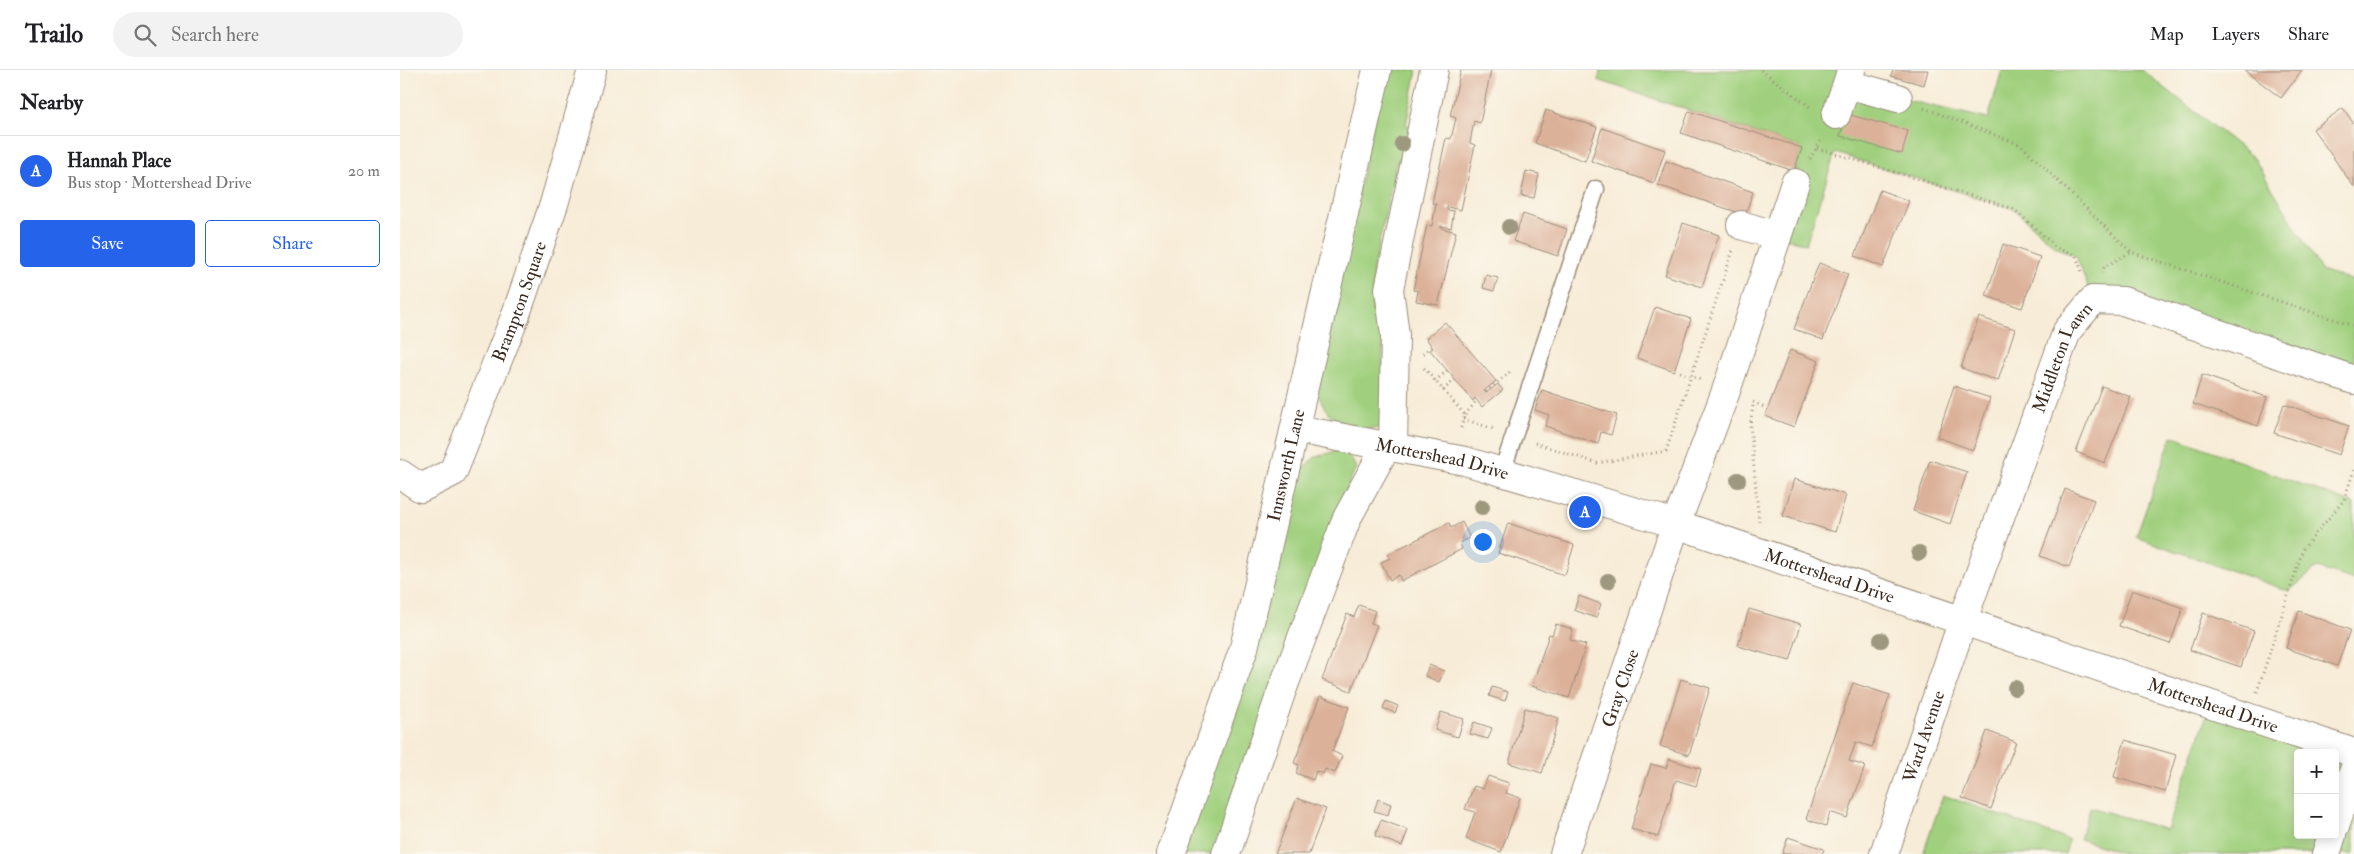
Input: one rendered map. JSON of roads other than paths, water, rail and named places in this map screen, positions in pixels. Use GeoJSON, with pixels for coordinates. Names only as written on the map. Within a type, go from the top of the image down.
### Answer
{"type":"FeatureCollection","features":[{"type":"Feature","properties":{"kind":"street","name":"Brampton Square"},"geometry":{"type":"LineString","coordinates":[[400,474],[421,488],[452,472],[515,317],[551,213],[592,70]]}},
{"type":"Feature","properties":{"kind":"street","name":"Innsworth Lane"},"geometry":{"type":"LineString","coordinates":[[1171,854],[1244,648],[1296,429],[1377,70]]}},
{"type":"Feature","properties":{"kind":"street"},"geometry":{"type":"LineString","coordinates":[[1226,854],[1281,693],[1347,518],[1389,447],[1395,335],[1389,289],[1434,70]]}},
{"type":"Feature","properties":{"kind":"street"},"geometry":{"type":"LineString","coordinates":[[1824,112],[1849,77],[1898,98]]}},
{"type":"Feature","properties":{"kind":"street","name":"Gray Close"},"geometry":{"type":"LineString","coordinates":[[1564,854],[1676,524],[1726,391],[1795,183]]}},
{"type":"Feature","properties":{"kind":"street"},"geometry":{"type":"LineString","coordinates":[[1741,225],[1777,236]]}},
{"type":"Feature","properties":{"kind":"street","name":"Middleton Lawn"},"geometry":{"type":"LineString","coordinates":[[1963,620],[2068,331],[2093,300],[2123,301],[2354,380]]}},
{"type":"Feature","properties":{"kind":"street","name":"Mottershead Drive"},"geometry":{"type":"LineString","coordinates":[[1296,429],[1453,459],[1676,524],[2354,753]]}},
{"type":"Feature","properties":{"kind":"street","name":"Ward Avenue"},"geometry":{"type":"LineString","coordinates":[[1884,854],[1963,620]]}},
{"type":"Feature","properties":{"kind":"street"},"geometry":{"type":"LineString","coordinates":[[2339,814],[2354,770]]}},
{"type":"Feature","properties":{"kind":"street"},"geometry":{"type":"LineString","coordinates":[[2326,854],[2331,839]]}},
{"type":"Feature","properties":{"kind":"lane"},"geometry":{"type":"LineString","coordinates":[[1502,472],[1596,189]]}},
{"type":"Feature","properties":{"kind":"place","name":"Hannah Place"},"geometry":{"type":"Point","coordinates":[1585,512]}}]}
